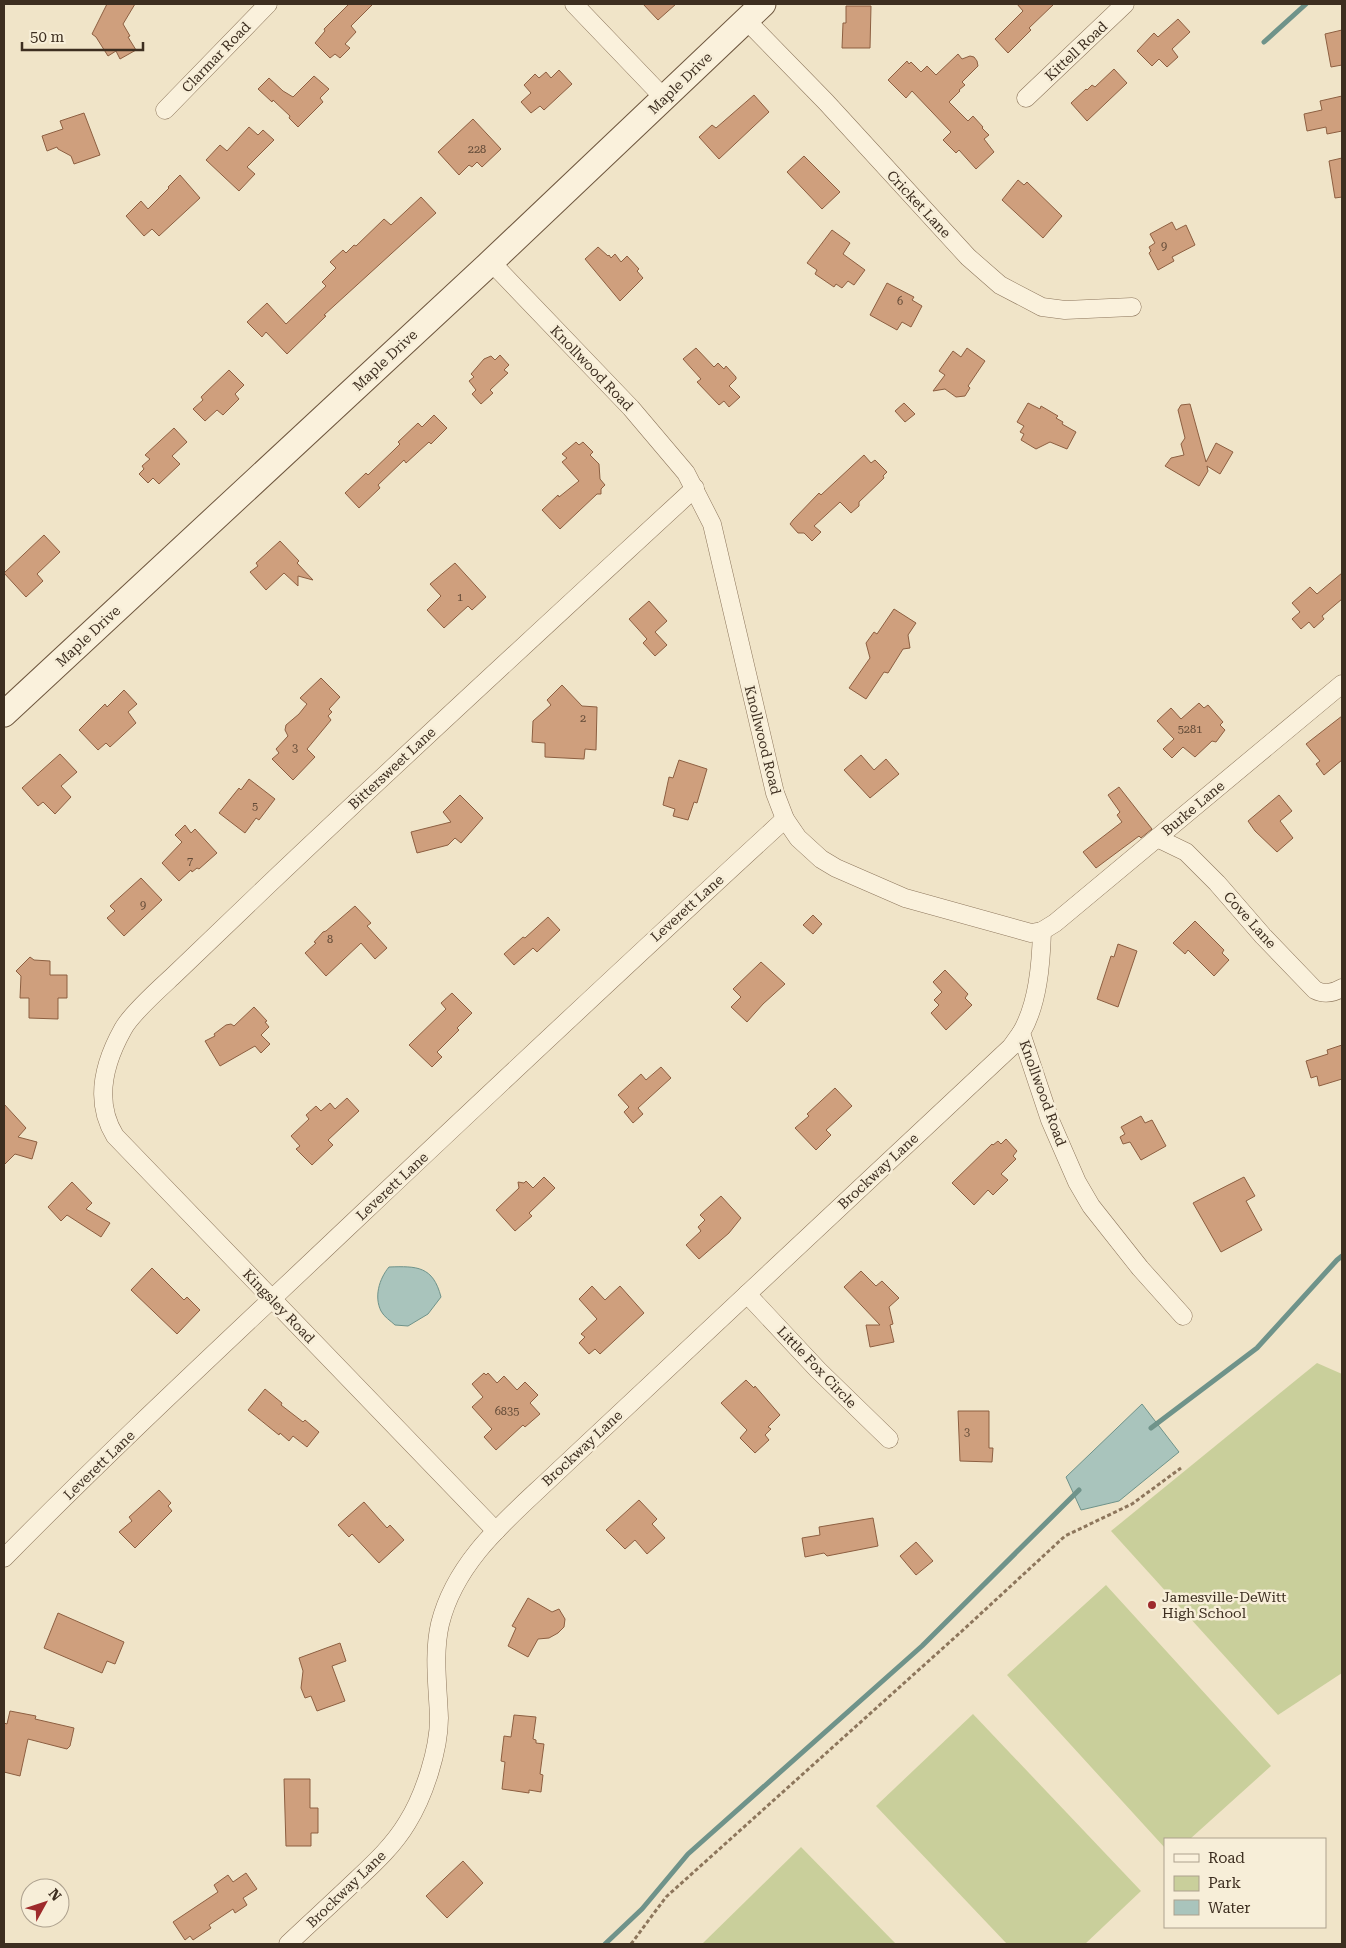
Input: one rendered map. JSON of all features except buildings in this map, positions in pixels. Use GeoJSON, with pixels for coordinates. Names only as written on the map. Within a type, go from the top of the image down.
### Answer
{"type":"FeatureCollection","features":[{"type":"Feature","properties":{"kind":"street","name":"Clarmar Road"},"geometry":{"type":"LineString","coordinates":[[165,110],[268,4]]}},
{"type":"Feature","properties":{"kind":"street"},"geometry":{"type":"LineString","coordinates":[[574,4],[664,98]]}},
{"type":"Feature","properties":{"kind":"street","name":"Kittell Road"},"geometry":{"type":"LineString","coordinates":[[1026,98],[1125,4]]}},
{"type":"Feature","properties":{"kind":"street","name":"Maple Drive"},"geometry":{"type":"LineString","coordinates":[[4,714],[491,262],[754,12]]}},
{"type":"Feature","properties":{"kind":"street","name":"Cricket Lane"},"geometry":{"type":"LineString","coordinates":[[754,12],[826,102],[968,257],[1000,285],[1042,307],[1065,310],[1132,307]]}},
{"type":"Feature","properties":{"kind":"street","name":"Knollwood Road"},"geometry":{"type":"LineString","coordinates":[[491,262],[631,408],[686,473],[695,488],[712,524],[775,793],[785,819],[798,838],[821,859],[836,868],[905,898],[1031,933],[1042,931],[1040,970],[1026,1024],[1021,1033],[1050,1120],[1077,1182],[1091,1206],[1134,1261],[1183,1316]]}},
{"type":"Feature","properties":{"kind":"street","name":"Bittersweet Lane"},"geometry":{"type":"LineString","coordinates":[[108,1062],[123,1028],[158,990],[359,799],[695,488]]}},
{"type":"Feature","properties":{"kind":"street","name":"Burke Lane"},"geometry":{"type":"LineString","coordinates":[[1042,931],[1056,923],[1342,684]]}},
{"type":"Feature","properties":{"kind":"street","name":"Leverett Lane"},"geometry":{"type":"LineString","coordinates":[[4,1558],[48,1513],[272,1298],[638,954],[785,819]]}},
{"type":"Feature","properties":{"kind":"street","name":"Cove Lane"},"geometry":{"type":"LineString","coordinates":[[1157,838],[1186,852],[1315,990],[1321,993],[1334,993],[1342,988]]}},
{"type":"Feature","properties":{"kind":"street","name":"Brockway Lane"},"geometry":{"type":"LineString","coordinates":[[288,1944],[384,1854],[408,1822],[427,1781],[437,1737],[439,1721],[437,1656],[440,1624],[455,1582],[475,1554],[496,1531],[1011,1047],[1021,1033]]}},
{"type":"Feature","properties":{"kind":"street","name":"Kingsley Road"},"geometry":{"type":"LineString","coordinates":[[108,1062],[102,1095],[104,1111],[109,1125],[116,1136],[496,1531]]}},
{"type":"Feature","properties":{"kind":"street","name":"Little Fox Circle"},"geometry":{"type":"LineString","coordinates":[[747,1294],[818,1370],[889,1438]]}},
{"type":"Feature","properties":{"kind":"path"},"geometry":{"type":"LineString","coordinates":[[631,1944],[666,1897],[1065,1536],[1132,1504],[1181,1468]]}},
{"type":"Feature","properties":{"kind":"green space"},"geometry":{"type":"Polygon","coordinates":[[[1317,1363],[1342,1374],[1342,1673],[1278,1715],[1111,1531],[1317,1363]]]}},
{"type":"Feature","properties":{"kind":"green space"},"geometry":{"type":"Polygon","coordinates":[[[1106,1585],[1271,1766],[1191,1838],[1164,1838],[1164,1847],[1007,1675],[1106,1585]]]}},
{"type":"Feature","properties":{"kind":"green space"},"geometry":{"type":"Polygon","coordinates":[[[973,1714],[1141,1891],[1085,1944],[1007,1944],[876,1806],[973,1714]]]}},
{"type":"Feature","properties":{"kind":"green space"},"geometry":{"type":"Polygon","coordinates":[[[801,1847],[896,1944],[702,1944],[801,1847]]]}},
{"type":"Feature","properties":{"kind":"water"},"geometry":{"type":"Polygon","coordinates":[[[389,1267],[408,1267],[422,1270],[433,1279],[438,1287],[441,1297],[428,1314],[408,1326],[395,1325],[384,1315],[379,1306],[379,1288],[389,1267]]]}},
{"type":"Feature","properties":{"kind":"water"},"geometry":{"type":"Polygon","coordinates":[[[1142,1404],[1179,1452],[1119,1501],[1081,1510],[1066,1477],[1142,1404]]]}},
{"type":"Feature","properties":{"kind":"waterway"},"geometry":{"type":"LineString","coordinates":[[1264,42],[1306,4]]}},
{"type":"Feature","properties":{"kind":"waterway"},"geometry":{"type":"LineString","coordinates":[[1151,1428],[1257,1348],[1342,1256]]}},
{"type":"Feature","properties":{"kind":"waterway"},"geometry":{"type":"LineString","coordinates":[[605,1944],[642,1909],[688,1854],[922,1646],[1079,1490]]}},
{"type":"Feature","properties":{"kind":"place","name":"Jamesville-DeWitt High School"},"geometry":{"type":"Point","coordinates":[1152,1605]}}]}
